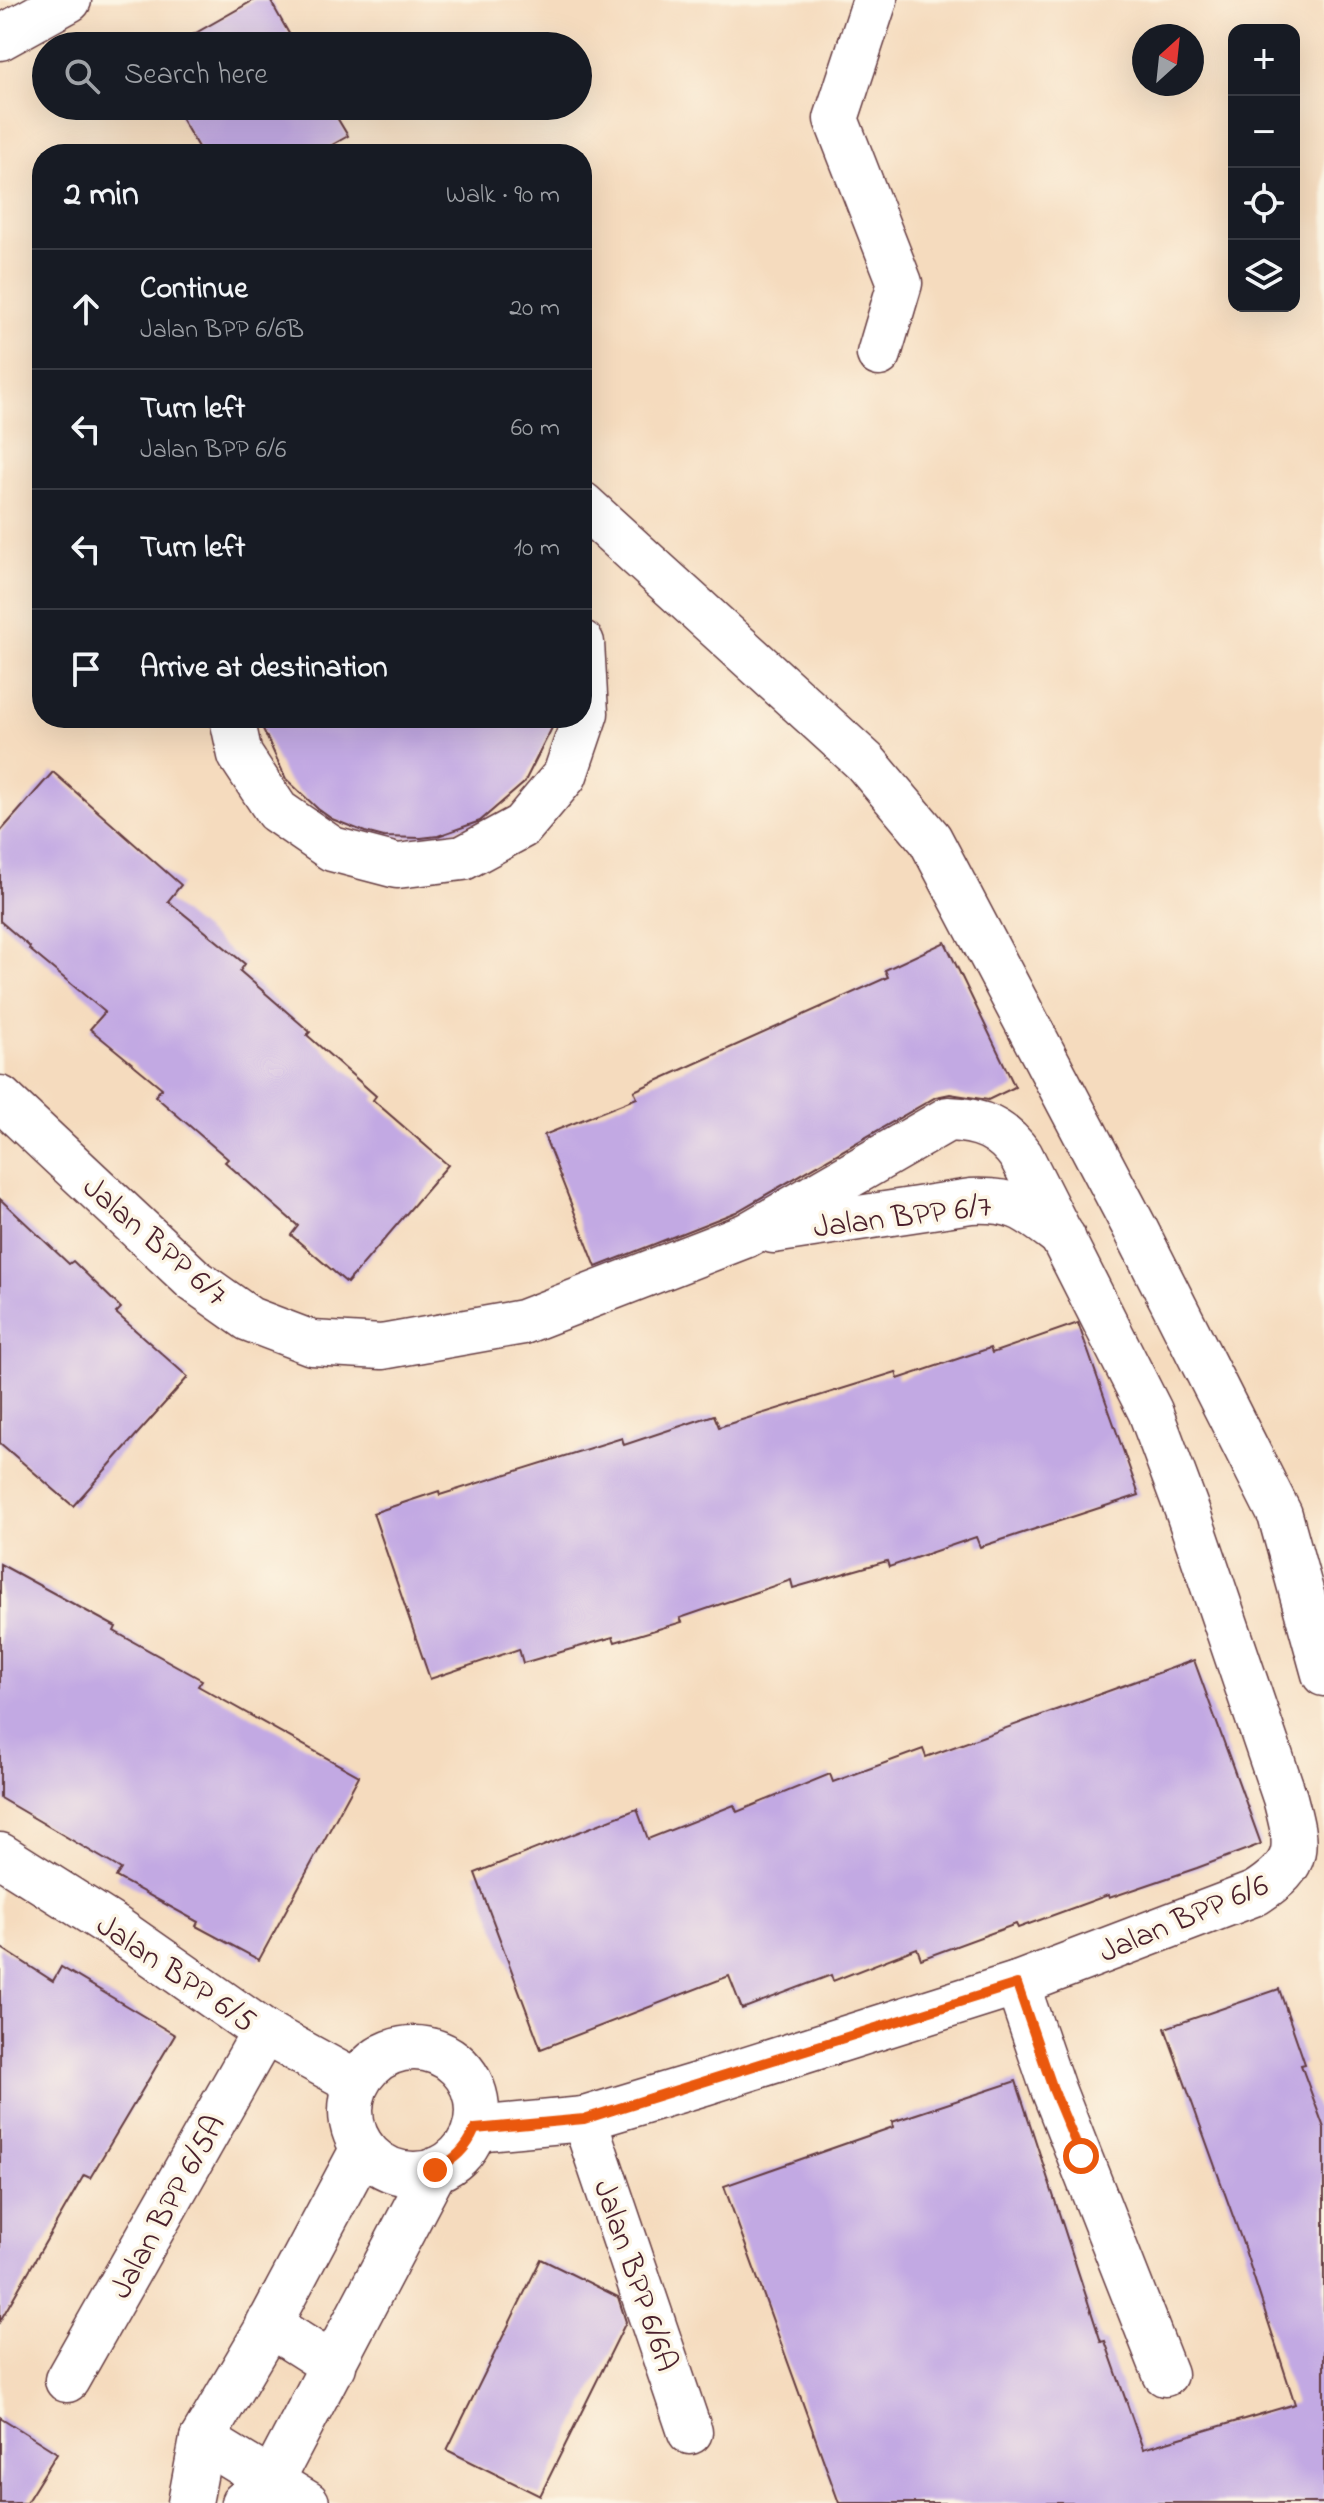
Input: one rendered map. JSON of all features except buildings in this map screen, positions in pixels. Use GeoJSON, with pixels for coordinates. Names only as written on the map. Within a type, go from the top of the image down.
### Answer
{"type":"FeatureCollection","features":[{"type":"Feature","properties":{"kind":"street"},"geometry":{"type":"LineString","coordinates":[[0,38],[69,0]]}},
{"type":"Feature","properties":{"kind":"street"},"geometry":{"type":"LineString","coordinates":[[875,0],[836,119],[900,283],[879,354]]}},
{"type":"Feature","properties":{"kind":"street"},"geometry":{"type":"LineString","coordinates":[[592,513],[865,762],[930,839],[1136,1230],[1280,1515],[1324,1674]]}},
{"type":"Feature","properties":{"kind":"street"},"geometry":{"type":"LineString","coordinates":[[234,728],[240,755],[277,811],[332,849],[397,866],[463,858],[522,826],[565,775],[581,728]]}},
{"type":"Feature","properties":{"kind":"street","name":"Jalan BPP 6/7"},"geometry":{"type":"LineString","coordinates":[[0,1098],[194,1280],[249,1319],[312,1343],[382,1347],[523,1322],[747,1235],[948,1119],[970,1119],[989,1125],[1008,1137],[1065,1239]]}},
{"type":"Feature","properties":{"kind":"street","name":"Jalan BPP 6/7"},"geometry":{"type":"LineString","coordinates":[[747,1235],[971,1201],[998,1200],[1025,1209],[1065,1239]]}},
{"type":"Feature","properties":{"kind":"street","name":"Jalan BPP 6/6"},"geometry":{"type":"LineString","coordinates":[[475,2129],[584,2119],[1017,1984],[1256,1893],[1280,1877],[1293,1855],[1294,1832],[1285,1798],[1150,1411],[1065,1239]]}},
{"type":"Feature","properties":{"kind":"street","name":"Jalan BPP 6/5"},"geometry":{"type":"LineString","coordinates":[[0,1855],[114,1927],[264,2032],[357,2083]]}},
{"type":"Feature","properties":{"kind":"street"},"geometry":{"type":"LineString","coordinates":[[1017,1984],[1053,2089],[1165,2374]]}},
{"type":"Feature","properties":{"kind":"street","name":"Jalan BPP 6/5A"},"geometry":{"type":"LineString","coordinates":[[67,2380],[264,2032]]}},
{"type":"Feature","properties":{"kind":"street"},"geometry":{"type":"LineString","coordinates":[[414,2047],[437,2052],[457,2065],[471,2083],[477,2106],[475,2129],[467,2147],[453,2161],[435,2170],[416,2174],[396,2171],[377,2162],[363,2148],[353,2127],[351,2106],[357,2083],[371,2064],[391,2053],[414,2047]]}},
{"type":"Feature","properties":{"kind":"street","name":"Jalan BPP 6/6A"},"geometry":{"type":"LineString","coordinates":[[584,2119],[690,2432]]}},
{"type":"Feature","properties":{"kind":"street"},"geometry":{"type":"LineString","coordinates":[[190,2503],[202,2439],[363,2148]]}},
{"type":"Feature","properties":{"kind":"street"},"geometry":{"type":"LineString","coordinates":[[202,2439],[273,2496],[334,2366],[435,2170]]}},
{"type":"Feature","properties":{"kind":"street"},"geometry":{"type":"LineString","coordinates":[[268,2324],[334,2366]]}},
{"type":"Feature","properties":{"kind":"route"},"geometry":{"type":"LineString","coordinates":[[435,2170],[453,2161],[467,2147],[475,2129],[584,2119],[1017,1984],[1053,2089],[1081,2156]]}}]}
